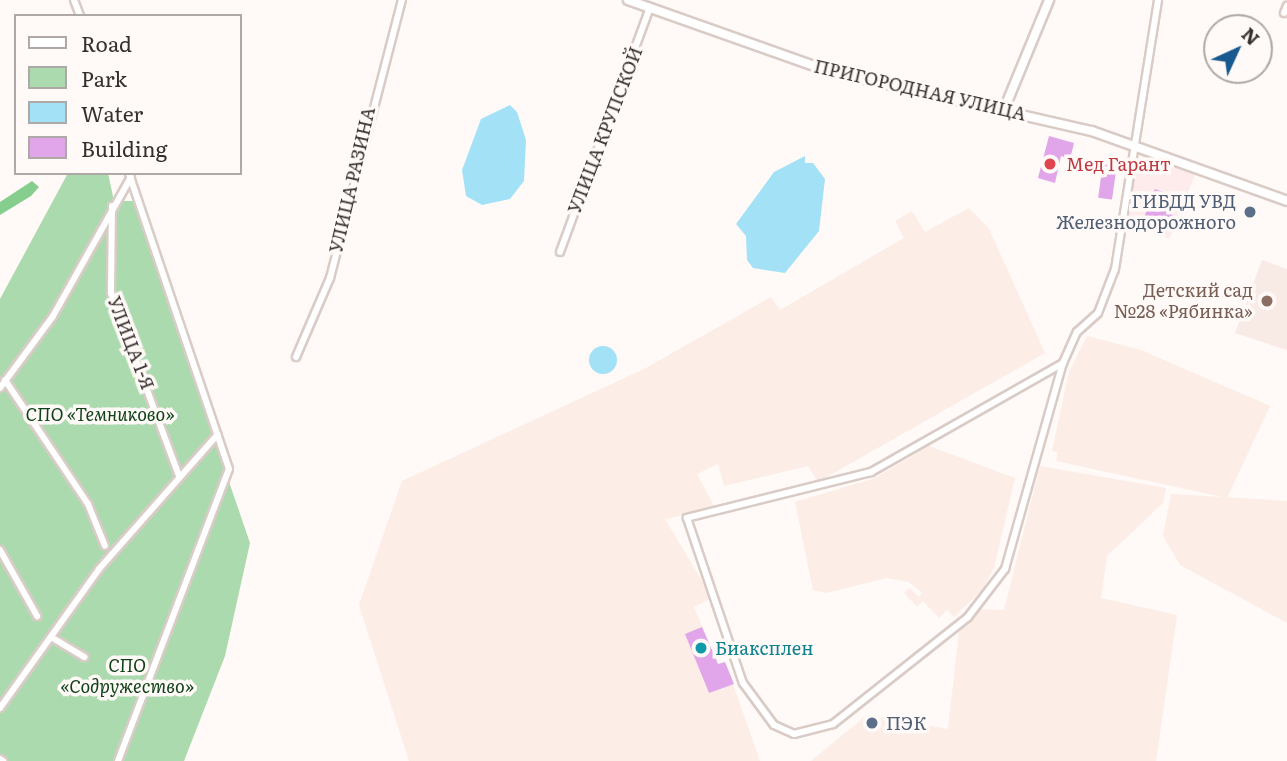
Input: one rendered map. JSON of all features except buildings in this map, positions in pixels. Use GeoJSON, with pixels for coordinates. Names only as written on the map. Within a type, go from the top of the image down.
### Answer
{"type":"FeatureCollection","features":[{"type":"Feature","properties":{"kind":"street","name":"УЛИЦА РАЗИНА"},"geometry":{"type":"LineString","coordinates":[[296,358],[330,278],[402,0]]}},
{"type":"Feature","properties":{"kind":"street","name":"ПРИГОРОДНАЯ УЛИЦА"},"geometry":{"type":"LineString","coordinates":[[628,0],[829,71],[1005,107],[1135,144],[1287,201]]}},
{"type":"Feature","properties":{"kind":"street"},"geometry":{"type":"LineString","coordinates":[[1005,107],[1049,0]]}},
{"type":"Feature","properties":{"kind":"street"},"geometry":{"type":"LineString","coordinates":[[1063,363],[871,472],[687,518],[743,683],[774,725],[794,734],[834,724],[990,595],[1017,544],[1063,363],[1077,332],[1094,319],[1108,291],[1121,247],[1158,0]]}},
{"type":"Feature","properties":{"kind":"street","name":"УЛИЦА КРУПСКОЙ"},"geometry":{"type":"LineString","coordinates":[[560,252],[650,7]]}},
{"type":"Feature","properties":{"kind":"street"},"geometry":{"type":"LineString","coordinates":[[0,388],[66,294],[130,175]]}},
{"type":"Feature","properties":{"kind":"street"},"geometry":{"type":"LineString","coordinates":[[118,761],[229,469],[130,175]]}},
{"type":"Feature","properties":{"kind":"street","name":"УЛИЦА 1-Я"},"geometry":{"type":"LineString","coordinates":[[112,206],[111,293],[179,476]]}},
{"type":"Feature","properties":{"kind":"street"},"geometry":{"type":"LineString","coordinates":[[5,380],[88,504],[105,546]]}},
{"type":"Feature","properties":{"kind":"street"},"geometry":{"type":"LineString","coordinates":[[0,708],[99,569],[217,435]]}},
{"type":"Feature","properties":{"kind":"street"},"geometry":{"type":"LineString","coordinates":[[0,550],[37,616]]}},
{"type":"Feature","properties":{"kind":"street"},"geometry":{"type":"LineString","coordinates":[[51,637],[84,657]]}},
{"type":"Feature","properties":{"kind":"shaded area"},"geometry":{"type":"Polygon","coordinates":[[[1145,153],[1197,170],[1169,239],[1128,221],[1137,163],[1145,153]]]}},
{"type":"Feature","properties":{"kind":"shaded area"},"geometry":{"type":"Polygon","coordinates":[[[969,208],[989,229],[1045,353],[818,482],[808,466],[724,486],[718,464],[697,474],[715,508],[665,519],[712,598],[694,607],[718,664],[725,662],[760,761],[409,761],[359,605],[402,481],[644,369],[771,297],[780,310],[904,238],[895,221],[912,211],[925,232],[969,208]]]}},
{"type":"Feature","properties":{"kind":"shaded area","name":"Детский сад №28 «Рябинка»"},"geometry":{"type":"Polygon","coordinates":[[[1262,260],[1287,269],[1287,350],[1235,333],[1262,260]]]}},
{"type":"Feature","properties":{"kind":"shaded area"},"geometry":{"type":"Polygon","coordinates":[[[1087,336],[1141,350],[1270,406],[1227,498],[1056,461],[1058,452],[1052,451],[1069,372],[1087,336]]]}},
{"type":"Feature","properties":{"kind":"shaded area"},"geometry":{"type":"Polygon","coordinates":[[[929,446],[1015,478],[994,568],[982,590],[954,617],[947,610],[939,618],[923,601],[917,607],[904,593],[910,588],[919,597],[922,593],[909,582],[887,578],[826,593],[813,590],[795,502],[875,478],[929,446]]]}},
{"type":"Feature","properties":{"kind":"shaded area"},"geometry":{"type":"Polygon","coordinates":[[[1040,466],[1166,488],[1163,503],[1107,556],[1101,598],[1177,615],[1156,761],[811,761],[867,715],[948,729],[959,632],[982,609],[1004,610],[1040,466]]]}},
{"type":"Feature","properties":{"kind":"shaded area"},"geometry":{"type":"Polygon","coordinates":[[[1171,494],[1287,501],[1287,623],[1180,565],[1163,536],[1171,494]]]}},
{"type":"Feature","properties":{"kind":"green space"},"geometry":{"type":"Polygon","coordinates":[[[67,175],[108,175],[114,201],[133,201],[250,543],[225,656],[184,761],[0,761],[0,299],[67,175]]]}},
{"type":"Feature","properties":{"kind":"green space"},"geometry":{"type":"Polygon","coordinates":[[[32,181],[39,187],[31,196],[0,215],[0,202],[32,181]]]}},
{"type":"Feature","properties":{"kind":"water"},"geometry":{"type":"Polygon","coordinates":[[[510,105],[517,112],[526,140],[524,181],[510,199],[482,205],[466,196],[462,170],[481,119],[510,105]]]}},
{"type":"Feature","properties":{"kind":"water"},"geometry":{"type":"Polygon","coordinates":[[[805,156],[805,163],[813,163],[825,179],[819,231],[785,273],[753,268],[747,260],[746,236],[736,224],[774,172],[805,156]]]}},
{"type":"Feature","properties":{"kind":"water"},"geometry":{"type":"Polygon","coordinates":[[[603,346],[613,350],[617,360],[613,370],[603,374],[593,370],[589,360],[593,350],[603,346]]]}},
{"type":"Feature","properties":{"kind":"place","name":"Мед Гарант"},"geometry":{"type":"Point","coordinates":[1050,164]}},
{"type":"Feature","properties":{"kind":"place","name":"ГИБДД УВД Железнодорожного"},"geometry":{"type":"Point","coordinates":[1250,212]}},
{"type":"Feature","properties":{"kind":"place","name":"Детский сад №28 «Рябинка»"},"geometry":{"type":"Point","coordinates":[1267,301]}},
{"type":"Feature","properties":{"kind":"place","name":"Биаксплен"},"geometry":{"type":"Point","coordinates":[701,648]}},
{"type":"Feature","properties":{"kind":"place","name":"ПЭК"},"geometry":{"type":"Point","coordinates":[872,723]}},
{"type":"Feature","properties":{"kind":"park label","name":"СПО «Темниково»"},"geometry":{"type":"Point","coordinates":[100,414]}},
{"type":"Feature","properties":{"kind":"park label","name":"СПО «Содружество»"},"geometry":{"type":"Point","coordinates":[127,676]}}]}
